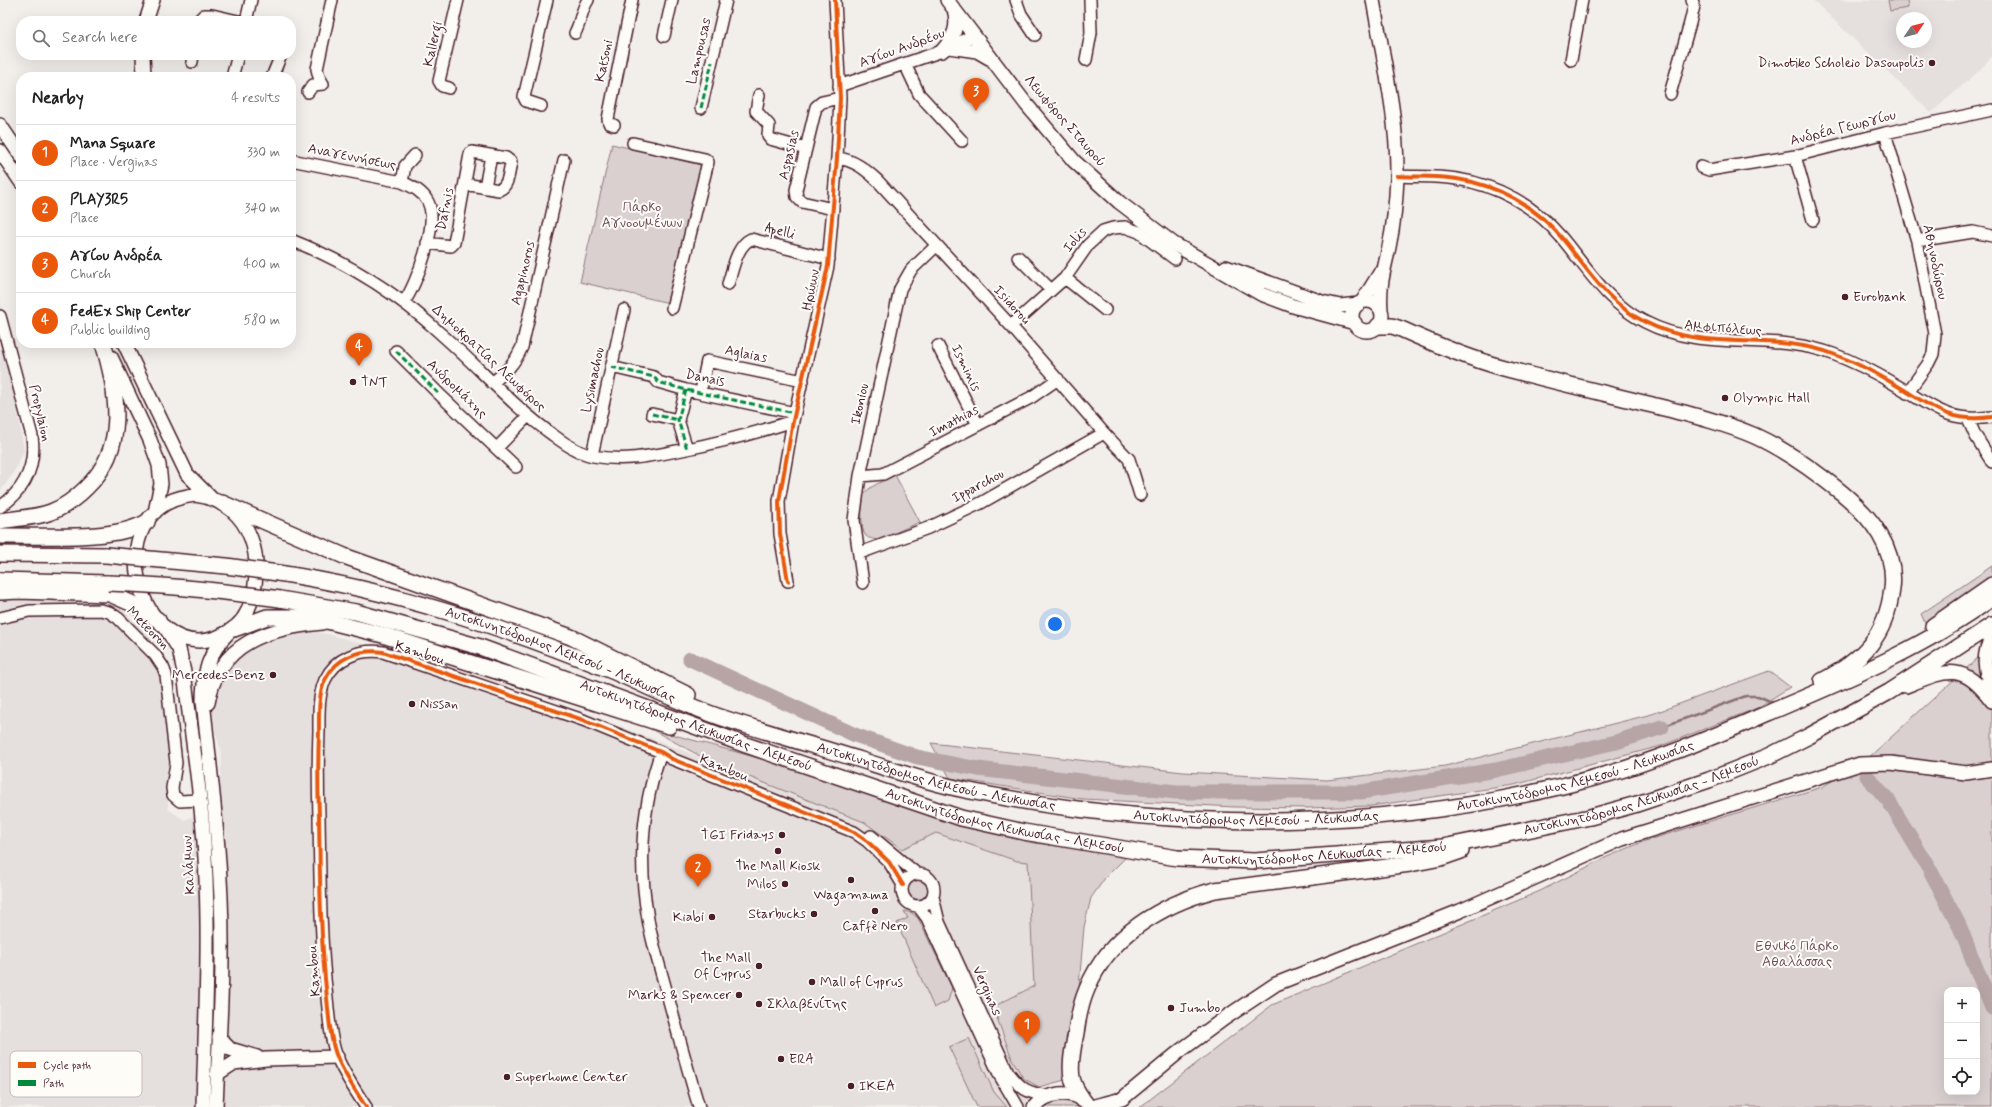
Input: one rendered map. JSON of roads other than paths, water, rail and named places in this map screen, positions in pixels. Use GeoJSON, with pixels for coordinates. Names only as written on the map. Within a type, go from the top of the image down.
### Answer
{"type":"FeatureCollection","features":[{"type":"Feature","properties":{"kind":"highway"},"geometry":{"type":"LineString","coordinates":[[1378,326],[1392,326],[1401,329],[1462,355],[1504,368],[1704,418],[1756,436],[1793,457],[1828,482],[1851,501],[1873,523],[1887,549],[1893,579],[1888,611],[1884,622],[1871,645],[1848,667],[1707,739]]}},
{"type":"Feature","properties":{"kind":"highway"},"geometry":{"type":"LineString","coordinates":[[0,521],[51,512],[66,504],[94,481],[105,465],[113,447],[117,418],[113,377],[105,348]]}},
{"type":"Feature","properties":{"kind":"highway"},"geometry":{"type":"LineString","coordinates":[[217,501],[357,561],[571,637],[693,698],[780,736]]}},
{"type":"Feature","properties":{"kind":"highway"},"geometry":{"type":"LineString","coordinates":[[0,536],[106,534],[124,531],[151,517]]}},
{"type":"Feature","properties":{"kind":"highway","name":"Αυτοκινητόδρομος Λεμεσού - Λευκωσίας"},"geometry":{"type":"LineString","coordinates":[[0,554],[106,555],[226,566],[378,592],[531,640],[597,665],[711,713],[906,775],[960,789],[1013,800],[1108,814],[1260,821],[1301,821],[1405,814],[1457,807],[1562,785],[1612,772],[1707,739],[1846,680],[1876,665]]}},
{"type":"Feature","properties":{"kind":"highway","name":"Αυτοκινητόδρομος Λευκωσίας - Λεμεσού"},"geometry":{"type":"LineString","coordinates":[[0,580],[172,586],[280,599],[356,612],[480,647],[746,745],[961,818],[1024,832],[1177,858],[1255,861],[1443,847],[1590,817],[1630,806],[1709,780],[1770,756],[1889,692],[1992,625]]}},
{"type":"Feature","properties":{"kind":"highway"},"geometry":{"type":"LineString","coordinates":[[1876,665],[1992,585]]}},
{"type":"Feature","properties":{"kind":"highway"},"geometry":{"type":"LineString","coordinates":[[0,592],[19,591],[110,594],[133,604],[161,623]]}},
{"type":"Feature","properties":{"kind":"highway"},"geometry":{"type":"LineString","coordinates":[[1876,665],[1936,635],[1992,598]]}},
{"type":"Feature","properties":{"kind":"highway"},"geometry":{"type":"LineString","coordinates":[[232,630],[267,617],[305,617],[331,622],[390,637],[675,728],[746,745]]}},
{"type":"Feature","properties":{"kind":"highway"},"geometry":{"type":"LineString","coordinates":[[1089,1105],[1073,1084],[1072,1067],[1079,1016],[1087,988],[1106,956],[1134,928],[1184,899],[1215,890],[1441,858],[1490,838]]}},
{"type":"Feature","properties":{"kind":"main road"},"geometry":{"type":"LineString","coordinates":[[148,16],[153,0]]}},
{"type":"Feature","properties":{"kind":"main road"},"geometry":{"type":"LineString","coordinates":[[1373,0],[1389,96],[1396,148],[1397,176],[1395,212],[1389,247],[1383,266],[1380,289],[1380,310],[1382,315],[1378,326],[1368,330],[1358,328],[1355,324],[1353,313],[1383,266]]}},
{"type":"Feature","properties":{"kind":"main road"},"geometry":{"type":"LineString","coordinates":[[951,4],[956,18],[956,30],[946,49],[977,51],[992,60]]}},
{"type":"Feature","properties":{"kind":"main road","name":"Λεωφόρος Σταυρού"},"geometry":{"type":"LineString","coordinates":[[951,4],[1026,104],[1074,161],[1119,202],[1174,244],[1261,294],[1293,306],[1355,324]]}},
{"type":"Feature","properties":{"kind":"main road"},"geometry":{"type":"LineString","coordinates":[[143,60],[144,72]]}},
{"type":"Feature","properties":{"kind":"main road"},"geometry":{"type":"LineString","coordinates":[[0,125],[16,149]]}},
{"type":"Feature","properties":{"kind":"main road"},"geometry":{"type":"LineString","coordinates":[[0,151],[16,175]]}},
{"type":"Feature","properties":{"kind":"main road","name":"Λεωφόρος Σταυρού"},"geometry":{"type":"LineString","coordinates":[[1198,257],[1322,302],[1340,306],[1360,303]]}},
{"type":"Feature","properties":{"kind":"main road"},"geometry":{"type":"LineString","coordinates":[[1360,303],[1371,301],[1380,310]]}},
{"type":"Feature","properties":{"kind":"main road"},"geometry":{"type":"LineString","coordinates":[[106,348],[150,440],[159,465],[161,484],[151,517],[138,538],[135,566],[141,592],[161,623],[178,636],[191,640],[212,639],[232,630]]}},
{"type":"Feature","properties":{"kind":"main road"},"geometry":{"type":"LineString","coordinates":[[126,348],[187,474],[217,501],[239,515],[248,532],[254,551],[257,568],[254,593],[251,603],[246,614],[214,649],[205,670],[203,695],[216,825],[221,895],[222,955],[216,1107]]}},
{"type":"Feature","properties":{"kind":"main road"},"geometry":{"type":"LineString","coordinates":[[151,517],[178,498],[195,495],[217,501]]}},
{"type":"Feature","properties":{"kind":"main road"},"geometry":{"type":"LineString","coordinates":[[205,722],[211,689],[215,679],[226,661],[240,647],[266,633],[304,625],[331,622]]}},
{"type":"Feature","properties":{"kind":"main road","name":"Καλάμων"},"geometry":{"type":"LineString","coordinates":[[161,623],[179,650],[184,672],[199,800],[206,879],[208,970],[203,1107]]}},
{"type":"Feature","properties":{"kind":"main road"},"geometry":{"type":"LineString","coordinates":[[1992,636],[1986,649],[1984,659],[1985,668],[1992,690]]}},
{"type":"Feature","properties":{"kind":"main road"},"geometry":{"type":"LineString","coordinates":[[1889,692],[1939,674],[1957,672],[1968,676],[1975,681],[1992,701]]}},
{"type":"Feature","properties":{"kind":"main road"},"geometry":{"type":"LineString","coordinates":[[1034,1107],[1048,1096],[1059,1093],[1072,1095],[1089,1105],[1122,1100],[1180,1051],[1225,1018],[1276,984],[1460,911],[1622,839],[1860,764],[1891,763],[1966,773],[1992,769]]}},
{"type":"Feature","properties":{"kind":"main road"},"geometry":{"type":"LineString","coordinates":[[1125,1107],[1193,1050],[1233,1020],[1262,1001],[1290,986],[1434,929],[1490,904],[1540,880],[1562,866]]}},
{"type":"Feature","properties":{"kind":"main road"},"geometry":{"type":"LineString","coordinates":[[219,1038],[225,1045],[237,1052],[266,1059]]}},
{"type":"Feature","properties":{"kind":"main road"},"geometry":{"type":"LineString","coordinates":[[217,1074],[234,1063],[266,1059],[337,1057]]}},
{"type":"Feature","properties":{"kind":"street"},"geometry":{"type":"LineString","coordinates":[[247,16],[251,0]]}},
{"type":"Feature","properties":{"kind":"street"},"geometry":{"type":"LineString","coordinates":[[308,92],[313,85],[323,84],[317,69],[332,0]]}},
{"type":"Feature","properties":{"kind":"street","name":"Kallergi"},"geometry":{"type":"LineString","coordinates":[[449,88],[442,86],[439,81],[458,0]]}},
{"type":"Feature","properties":{"kind":"street"},"geometry":{"type":"LineString","coordinates":[[541,106],[526,101],[524,96],[547,0]]}},
{"type":"Feature","properties":{"kind":"street"},"geometry":{"type":"LineString","coordinates":[[575,34],[582,20],[582,10],[588,0]]}},
{"type":"Feature","properties":{"kind":"street","name":"Katsoni"},"geometry":{"type":"LineString","coordinates":[[614,125],[609,123],[608,119],[632,0]]}},
{"type":"Feature","properties":{"kind":"street"},"geometry":{"type":"LineString","coordinates":[[664,36],[672,0]]}},
{"type":"Feature","properties":{"kind":"street","name":"Lampousas"},"geometry":{"type":"LineString","coordinates":[[701,108],[726,0]]}},
{"type":"Feature","properties":{"kind":"street","name":"Ηρώων"},"geometry":{"type":"LineString","coordinates":[[788,581],[780,534],[779,501],[794,417],[829,259],[840,98],[835,0]]}},
{"type":"Feature","properties":{"kind":"street"},"geometry":{"type":"LineString","coordinates":[[1016,0],[1022,14],[1035,35]]}},
{"type":"Feature","properties":{"kind":"street"},"geometry":{"type":"LineString","coordinates":[[1086,60],[1091,33],[1090,0]]}},
{"type":"Feature","properties":{"kind":"street"},"geometry":{"type":"LineString","coordinates":[[1571,60],[1582,0]]}},
{"type":"Feature","properties":{"kind":"street"},"geometry":{"type":"LineString","coordinates":[[1670,94],[1694,6],[1692,0]]}},
{"type":"Feature","properties":{"kind":"street"},"geometry":{"type":"LineString","coordinates":[[203,16],[216,16]]}},
{"type":"Feature","properties":{"kind":"street","name":"Αγίου Ανδρέου"},"geometry":{"type":"LineString","coordinates":[[839,86],[946,49],[974,35]]}},
{"type":"Feature","properties":{"kind":"street"},"geometry":{"type":"LineString","coordinates":[[233,72],[237,60]]}},
{"type":"Feature","properties":{"kind":"street"},"geometry":{"type":"LineString","coordinates":[[274,72],[279,60]]}},
{"type":"Feature","properties":{"kind":"street"},"geometry":{"type":"LineString","coordinates":[[905,64],[919,94],[962,141]]}},
{"type":"Feature","properties":{"kind":"street"},"geometry":{"type":"LineString","coordinates":[[759,95],[756,111],[769,125],[768,135],[770,139],[806,148]]}},
{"type":"Feature","properties":{"kind":"street","name":"Aspasias"},"geometry":{"type":"LineString","coordinates":[[833,209],[802,202],[797,197],[796,190],[816,107],[822,102],[840,98]]}},
{"type":"Feature","properties":{"kind":"street","name":"Ανδρέα Γεωργίου"},"geometry":{"type":"LineString","coordinates":[[1701,167],[1709,170],[1795,156],[1885,133],[1992,110]]}},
{"type":"Feature","properties":{"kind":"street","name":"Αθηνοδώρου"},"geometry":{"type":"LineString","coordinates":[[1885,133],[1917,241],[1935,334],[1934,345],[1928,364],[1908,393]]}},
{"type":"Feature","properties":{"kind":"street"},"geometry":{"type":"LineString","coordinates":[[633,143],[706,159],[708,162],[674,306],[672,308]]}},
{"type":"Feature","properties":{"kind":"street","name":"Dafnis"},"geometry":{"type":"LineString","coordinates":[[427,243],[448,247],[454,243],[472,152],[491,156]]}},
{"type":"Feature","properties":{"kind":"street","name":"Αναγεννήσεως"},"geometry":{"type":"LineString","coordinates":[[402,182],[405,166],[415,155]]}},
{"type":"Feature","properties":{"kind":"street"},"geometry":{"type":"LineString","coordinates":[[465,184],[499,190],[506,185],[511,162],[506,158],[491,156],[484,187]]}},
{"type":"Feature","properties":{"kind":"street"},"geometry":{"type":"LineString","coordinates":[[1795,156],[1813,220]]}},
{"type":"Feature","properties":{"kind":"street","name":"Isidorou"},"geometry":{"type":"LineString","coordinates":[[837,158],[849,159],[864,169],[1011,326],[1104,433],[1129,459],[1140,495]]}},
{"type":"Feature","properties":{"kind":"street","name":"Agapinoros"},"geometry":{"type":"LineString","coordinates":[[492,383],[514,364],[522,347],[564,160]]}},
{"type":"Feature","properties":{"kind":"street","name":"Αναγεννήσεως"},"geometry":{"type":"LineString","coordinates":[[296,161],[402,182],[416,188],[423,195],[429,203],[431,213],[427,243],[413,288],[404,302]]}},
{"type":"Feature","properties":{"kind":"street","name":"Αμφιπόλεως"},"geometry":{"type":"LineString","coordinates":[[1397,176],[1458,179],[1493,189],[1521,201],[1544,218],[1605,292],[1624,310],[1646,323],[1676,334],[1706,340],[1775,343],[1814,348],[1864,367],[1939,411],[1968,419],[1992,417]]}},
{"type":"Feature","properties":{"kind":"street","name":"Iolis"},"geometry":{"type":"LineString","coordinates":[[1011,326],[1065,278],[1088,245],[1103,232],[1114,228],[1125,227],[1139,232],[1175,259]]}},
{"type":"Feature","properties":{"kind":"street"},"geometry":{"type":"LineString","coordinates":[[1917,241],[1974,232],[1992,236]]}},
{"type":"Feature","properties":{"kind":"street","name":"Apelli"},"geometry":{"type":"LineString","coordinates":[[728,284],[741,248],[745,242],[752,239],[829,259]]}},
{"type":"Feature","properties":{"kind":"street","name":"Δημοκρατίας Λεωφόρος"},"geometry":{"type":"LineString","coordinates":[[296,242],[334,259],[404,302],[442,334],[527,417],[571,447],[592,456],[625,460],[687,449],[736,439],[794,417]]}},
{"type":"Feature","properties":{"kind":"street","name":"Ikoniou"},"geometry":{"type":"LineString","coordinates":[[863,583],[860,553],[854,520],[860,476],[900,289],[911,270],[936,246]]}},
{"type":"Feature","properties":{"kind":"street"},"geometry":{"type":"LineString","coordinates":[[1018,257],[1051,290]]}},
{"type":"Feature","properties":{"kind":"street"},"geometry":{"type":"LineString","coordinates":[[1065,278],[1105,310]]}},
{"type":"Feature","properties":{"kind":"street","name":"Lysimachou"},"geometry":{"type":"LineString","coordinates":[[592,456],[624,310]]}},
{"type":"Feature","properties":{"kind":"street","name":"Propylaion"},"geometry":{"type":"LineString","coordinates":[[0,316],[32,436],[33,452],[28,476],[24,484],[0,507]]}},
{"type":"Feature","properties":{"kind":"street","name":"Isminis"},"geometry":{"type":"LineString","coordinates":[[938,346],[978,425]]}},
{"type":"Feature","properties":{"kind":"street","name":"Ανδρομάχης"},"geometry":{"type":"LineString","coordinates":[[396,351],[516,467]]}},
{"type":"Feature","properties":{"kind":"street","name":"Aglaias"},"geometry":{"type":"LineString","coordinates":[[702,385],[707,361],[803,381]]}},
{"type":"Feature","properties":{"kind":"street","name":"Danais"},"geometry":{"type":"LineString","coordinates":[[611,367],[654,378],[658,382],[686,390],[794,417]]}},
{"type":"Feature","properties":{"kind":"street","name":"Imathias"},"geometry":{"type":"LineString","coordinates":[[860,476],[884,474],[1032,397],[1058,379]]}},
{"type":"Feature","properties":{"kind":"street"},"geometry":{"type":"LineString","coordinates":[[686,390],[678,420],[687,449]]}},
{"type":"Feature","properties":{"kind":"street"},"geometry":{"type":"LineString","coordinates":[[652,414],[678,420]]}},
{"type":"Feature","properties":{"kind":"street"},"geometry":{"type":"LineString","coordinates":[[498,448],[527,417]]}},
{"type":"Feature","properties":{"kind":"street"},"geometry":{"type":"LineString","coordinates":[[1968,419],[1975,435],[1992,462]]}},
{"type":"Feature","properties":{"kind":"street","name":"Ipparchou"},"geometry":{"type":"LineString","coordinates":[[860,553],[928,528],[981,503],[1104,433]]}},
{"type":"Feature","properties":{"kind":"street","name":"Meteoron"},"geometry":{"type":"LineString","coordinates":[[0,618],[29,611],[101,610],[109,612],[118,618],[155,655],[164,671],[176,763],[172,788],[173,795],[180,801],[199,800]]}},
{"type":"Feature","properties":{"kind":"street","name":"Kambou"},"geometry":{"type":"LineString","coordinates":[[366,1107],[337,1057],[330,1026],[324,975],[318,773],[320,700],[325,680],[336,665],[349,656],[374,651],[383,652],[582,720],[661,752],[672,759],[854,832],[867,841],[889,862],[903,885]]}},
{"type":"Feature","properties":{"kind":"street"},"geometry":{"type":"LineString","coordinates":[[661,752],[651,782],[644,815],[642,863],[648,920],[687,1069],[699,1107]]}},
{"type":"Feature","properties":{"kind":"street","name":"Kambou"},"geometry":{"type":"LineString","coordinates":[[661,752],[676,755],[848,824],[870,835],[917,874]]}},
{"type":"Feature","properties":{"kind":"street"},"geometry":{"type":"LineString","coordinates":[[917,874],[924,875],[929,878],[934,891],[933,897],[929,902],[918,906],[908,903],[902,894],[903,885],[906,879],[917,874]]}},
{"type":"Feature","properties":{"kind":"street","name":"Verginas"},"geometry":{"type":"LineString","coordinates":[[933,897],[934,908],[939,922],[1008,1072],[1018,1086],[1033,1094],[1048,1096]]}},
{"type":"Feature","properties":{"kind":"street","name":"Verginas"},"geometry":{"type":"LineString","coordinates":[[918,906],[927,918],[1000,1076],[1018,1107]]}},
{"type":"Feature","properties":{"kind":"waterway"},"geometry":{"type":"LineString","coordinates":[[690,659],[855,735],[917,757],[978,769],[1176,792],[1361,792],[1496,770],[1616,742],[1662,727]]}},
{"type":"Feature","properties":{"kind":"waterway"},"geometry":{"type":"LineString","coordinates":[[1662,727],[1746,696],[1758,696],[1772,702]]}},
{"type":"Feature","properties":{"kind":"waterway"},"geometry":{"type":"LineString","coordinates":[[1867,776],[1888,800],[1929,868],[1959,925],[1992,1008]]}},
{"type":"Feature","properties":{"kind":"place","name":"Dimotiko Scholeio Dasoupolis"},"geometry":{"type":"Point","coordinates":[1932,63]}},
{"type":"Feature","properties":{"kind":"place","name":"Αγίου Ανδρέα"},"geometry":{"type":"Point","coordinates":[976,111]}},
{"type":"Feature","properties":{"kind":"place","name":"Eurobank"},"geometry":{"type":"Point","coordinates":[1845,297]}},
{"type":"Feature","properties":{"kind":"place","name":"FedEx Ship Center"},"geometry":{"type":"Point","coordinates":[359,366]}},
{"type":"Feature","properties":{"kind":"place","name":"TNT"},"geometry":{"type":"Point","coordinates":[353,382]}},
{"type":"Feature","properties":{"kind":"place","name":"Olympic Hall"},"geometry":{"type":"Point","coordinates":[1725,398]}},
{"type":"Feature","properties":{"kind":"place","name":"Mercedes-Benz"},"geometry":{"type":"Point","coordinates":[273,675]}},
{"type":"Feature","properties":{"kind":"place","name":"Nissan"},"geometry":{"type":"Point","coordinates":[412,704]}},
{"type":"Feature","properties":{"kind":"place","name":"TGI Fridays"},"geometry":{"type":"Point","coordinates":[782,835]}},
{"type":"Feature","properties":{"kind":"place","name":"The Mall Kiosk"},"geometry":{"type":"Point","coordinates":[778,851]}},
{"type":"Feature","properties":{"kind":"place","name":"Wagamama"},"geometry":{"type":"Point","coordinates":[851,880]}},
{"type":"Feature","properties":{"kind":"place","name":"Milos"},"geometry":{"type":"Point","coordinates":[785,884]}},
{"type":"Feature","properties":{"kind":"place","name":"PLAY3R5"},"geometry":{"type":"Point","coordinates":[698,887]}},
{"type":"Feature","properties":{"kind":"place","name":"Caffè Nero"},"geometry":{"type":"Point","coordinates":[875,911]}},
{"type":"Feature","properties":{"kind":"place","name":"Starbucks"},"geometry":{"type":"Point","coordinates":[814,914]}},
{"type":"Feature","properties":{"kind":"place","name":"Kiabi"},"geometry":{"type":"Point","coordinates":[712,917]}},
{"type":"Feature","properties":{"kind":"place","name":"The Mall Of Cyprus"},"geometry":{"type":"Point","coordinates":[759,966]}},
{"type":"Feature","properties":{"kind":"place","name":"Mall of Cyprus"},"geometry":{"type":"Point","coordinates":[812,982]}},
{"type":"Feature","properties":{"kind":"place","name":"Marks & Spencer"},"geometry":{"type":"Point","coordinates":[739,995]}},
{"type":"Feature","properties":{"kind":"place","name":"Σκλαβενίτης"},"geometry":{"type":"Point","coordinates":[759,1004]}},
{"type":"Feature","properties":{"kind":"place","name":"Jumbo"},"geometry":{"type":"Point","coordinates":[1171,1008]}},
{"type":"Feature","properties":{"kind":"place","name":"Mana Square"},"geometry":{"type":"Point","coordinates":[1027,1044]}},
{"type":"Feature","properties":{"kind":"place","name":"ERA"},"geometry":{"type":"Point","coordinates":[781,1059]}},
{"type":"Feature","properties":{"kind":"place","name":"Superhome Center"},"geometry":{"type":"Point","coordinates":[507,1077]}},
{"type":"Feature","properties":{"kind":"place","name":"IKEA"},"geometry":{"type":"Point","coordinates":[851,1086]}},
{"type":"Feature","properties":{"kind":"park label","name":"Πάρκο Αγνοουμένων"},"geometry":{"type":"Point","coordinates":[642,216]}},
{"type":"Feature","properties":{"kind":"park label","name":"Εθνικό Πάρκο Αθαλάσσας"},"geometry":{"type":"Point","coordinates":[1797,954]}}]}
